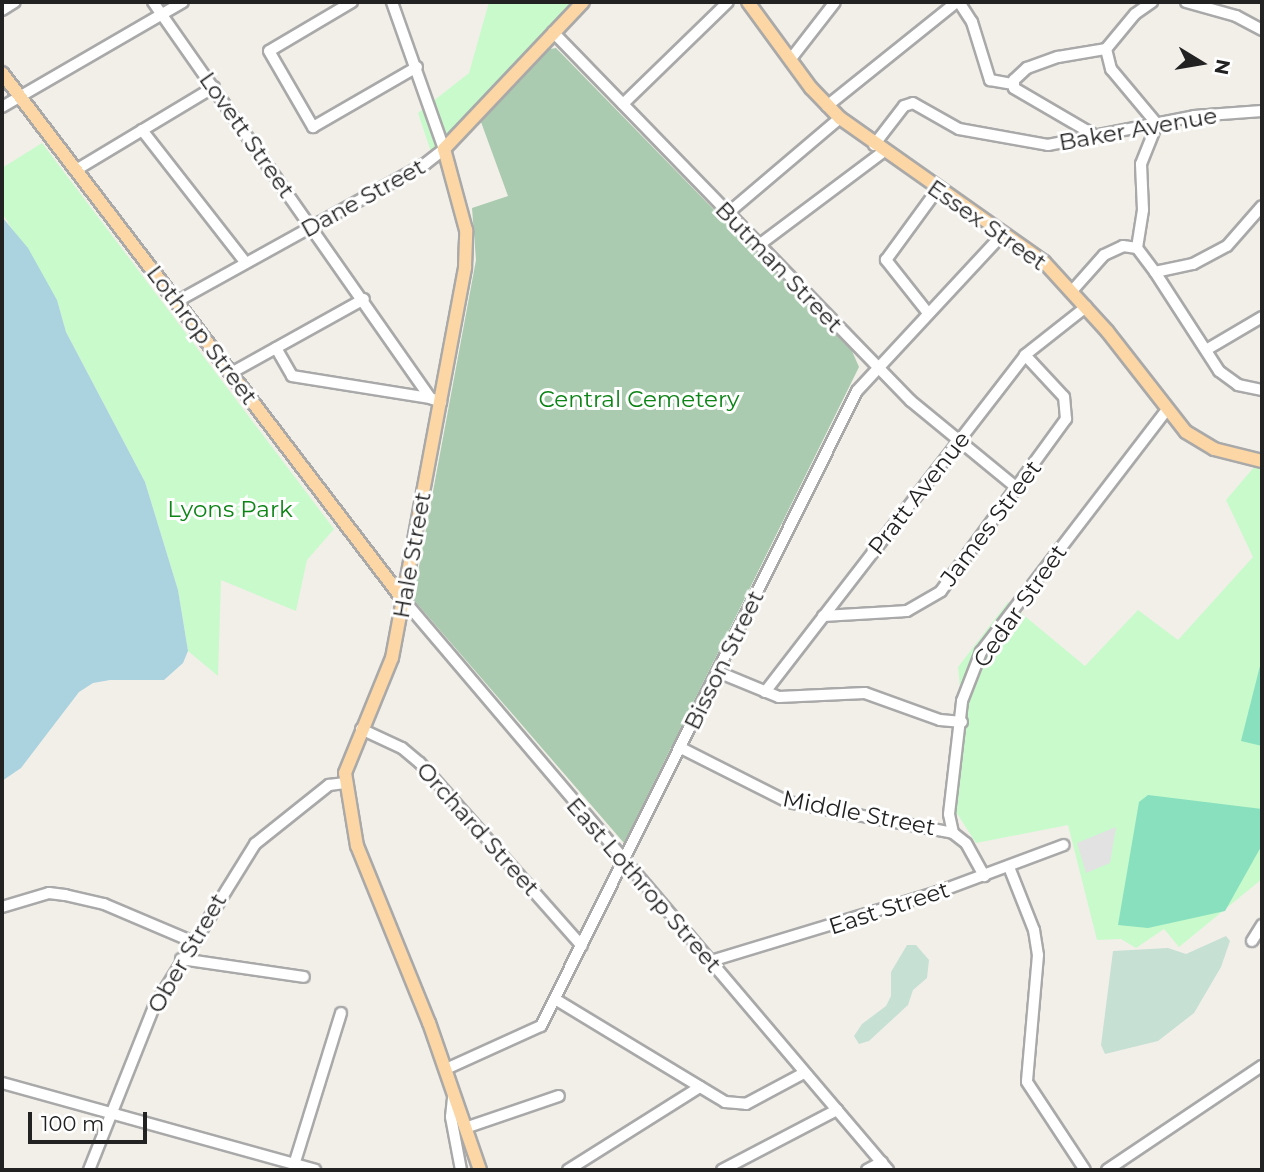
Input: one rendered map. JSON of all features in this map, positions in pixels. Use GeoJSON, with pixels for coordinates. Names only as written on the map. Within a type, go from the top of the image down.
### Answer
{"type":"FeatureCollection","features":[{"type":"Feature","properties":{"kind":"main road","name":"Dane Street"},"geometry":{"type":"LineString","coordinates":[[444,149],[583,2]]}},
{"type":"Feature","properties":{"kind":"main road","name":"Essex Street"},"geometry":{"type":"LineString","coordinates":[[748,2],[790,60],[840,118],[937,190],[1044,262],[1086,307],[1167,410],[1200,443],[1262,461]]}},
{"type":"Feature","properties":{"kind":"main road","name":"Lothrop Street"},"geometry":{"type":"LineString","coordinates":[[2,73],[402,598]]}},
{"type":"Feature","properties":{"kind":"main road","name":"Hale Street"},"geometry":{"type":"LineString","coordinates":[[444,149],[467,242],[435,400],[388,675],[347,762],[345,783],[362,860],[446,1069],[480,1170]]}},
{"type":"Feature","properties":{"kind":"street"},"geometry":{"type":"LineString","coordinates":[[2,10],[15,2]]}},
{"type":"Feature","properties":{"kind":"street","name":"Lovett Street"},"geometry":{"type":"LineString","coordinates":[[153,2],[435,400]]}},
{"type":"Feature","properties":{"kind":"street"},"geometry":{"type":"LineString","coordinates":[[2,107],[183,2]]}},
{"type":"Feature","properties":{"kind":"street"},"geometry":{"type":"LineString","coordinates":[[352,2],[269,51],[313,127],[417,66]]}},
{"type":"Feature","properties":{"kind":"street","name":"Hale Street"},"geometry":{"type":"LineString","coordinates":[[392,2],[417,66],[444,149]]}},
{"type":"Feature","properties":{"kind":"street"},"geometry":{"type":"LineString","coordinates":[[623,104],[728,2]]}},
{"type":"Feature","properties":{"kind":"street"},"geometry":{"type":"LineString","coordinates":[[790,60],[835,2]]}},
{"type":"Feature","properties":{"kind":"street"},"geometry":{"type":"LineString","coordinates":[[827,106],[958,2],[972,22],[990,80],[1012,84],[1096,136]]}},
{"type":"Feature","properties":{"kind":"street"},"geometry":{"type":"LineString","coordinates":[[1012,84],[1027,68],[1106,49],[1135,14],[1152,2]]}},
{"type":"Feature","properties":{"kind":"street"},"geometry":{"type":"LineString","coordinates":[[1186,2],[1236,16],[1262,30]]}},
{"type":"Feature","properties":{"kind":"street","name":"Butman Street"},"geometry":{"type":"LineString","coordinates":[[553,33],[876,366],[959,442],[1017,488]]}},
{"type":"Feature","properties":{"kind":"street"},"geometry":{"type":"LineString","coordinates":[[1106,49],[1111,69],[1157,124],[1142,163],[1143,210],[1137,247],[1206,350],[1231,382],[1262,390]]}},
{"type":"Feature","properties":{"kind":"street"},"geometry":{"type":"LineString","coordinates":[[76,170],[214,87]]}},
{"type":"Feature","properties":{"kind":"street","name":"Baker Avenue"},"geometry":{"type":"LineString","coordinates":[[878,148],[904,106],[913,103],[960,129],[1033,144],[1096,136],[1217,113],[1262,111]]}},
{"type":"Feature","properties":{"kind":"street"},"geometry":{"type":"LineString","coordinates":[[728,213],[840,118]]}},
{"type":"Feature","properties":{"kind":"street"},"geometry":{"type":"LineString","coordinates":[[142,130],[245,262]]}},
{"type":"Feature","properties":{"kind":"street"},"geometry":{"type":"LineString","coordinates":[[759,246],[878,148]]}},
{"type":"Feature","properties":{"kind":"street","name":"Dane Street"},"geometry":{"type":"LineString","coordinates":[[176,302],[425,164],[444,149]]}},
{"type":"Feature","properties":{"kind":"street"},"geometry":{"type":"LineString","coordinates":[[928,313],[886,260],[937,190]]}},
{"type":"Feature","properties":{"kind":"street"},"geometry":{"type":"LineString","coordinates":[[1154,272],[1180,270],[1210,256],[1243,231],[1262,206]]}},
{"type":"Feature","properties":{"kind":"street","name":"Bisson Street"},"geometry":{"type":"LineString","coordinates":[[446,1069],[535,1030],[555,999],[582,946],[857,391],[876,366],[1003,234]]}},
{"type":"Feature","properties":{"kind":"street"},"geometry":{"type":"LineString","coordinates":[[1072,291],[1114,248],[1137,247]]}},
{"type":"Feature","properties":{"kind":"street"},"geometry":{"type":"LineString","coordinates":[[231,373],[364,299]]}},
{"type":"Feature","properties":{"kind":"street","name":"Pratt Avenue"},"geometry":{"type":"LineString","coordinates":[[765,692],[1025,355],[1086,307]]}},
{"type":"Feature","properties":{"kind":"street"},"geometry":{"type":"LineString","coordinates":[[1206,350],[1262,317]]}},
{"type":"Feature","properties":{"kind":"street"},"geometry":{"type":"LineString","coordinates":[[276,348],[292,376],[435,400]]}},
{"type":"Feature","properties":{"kind":"street","name":"James Street"},"geometry":{"type":"LineString","coordinates":[[823,617],[907,611],[930,601],[1059,432],[1068,410],[1064,397],[1025,355]]}},
{"type":"Feature","properties":{"kind":"street","name":"Cedar Street"},"geometry":{"type":"LineString","coordinates":[[953,833],[949,814],[965,690],[981,652],[1167,410]]}},
{"type":"Feature","properties":{"kind":"street","name":"East Lothrop Street"},"geometry":{"type":"LineString","coordinates":[[402,598],[885,1166]]}},
{"type":"Feature","properties":{"kind":"street"},"geometry":{"type":"LineString","coordinates":[[718,672],[765,692],[793,698],[865,693],[950,722],[962,722]]}},
{"type":"Feature","properties":{"kind":"street","name":"Orchard Street"},"geometry":{"type":"LineString","coordinates":[[361,729],[402,748],[420,763],[582,946]]}},
{"type":"Feature","properties":{"kind":"street","name":"Middle Street"},"geometry":{"type":"LineString","coordinates":[[681,748],[788,802],[953,833],[966,843],[984,876]]}},
{"type":"Feature","properties":{"kind":"street","name":"Ober Street"},"geometry":{"type":"LineString","coordinates":[[89,1170],[108,1114],[140,1037],[191,941],[261,836],[329,785],[345,783]]}},
{"type":"Feature","properties":{"kind":"street","name":"East Street"},"geometry":{"type":"LineString","coordinates":[[711,961],[984,876],[1064,845]]}},
{"type":"Feature","properties":{"kind":"street"},"geometry":{"type":"LineString","coordinates":[[1009,867],[1034,930],[1038,955],[1027,1082],[1085,1170]]}},
{"type":"Feature","properties":{"kind":"street"},"geometry":{"type":"LineString","coordinates":[[2,907],[49,893],[65,895],[104,904],[191,941]]}},
{"type":"Feature","properties":{"kind":"street"},"geometry":{"type":"LineString","coordinates":[[1252,941],[1262,925]]}},
{"type":"Feature","properties":{"kind":"street"},"geometry":{"type":"LineString","coordinates":[[181,959],[304,977]]}},
{"type":"Feature","properties":{"kind":"street"},"geometry":{"type":"LineString","coordinates":[[555,999],[725,1102],[746,1104],[804,1073]]}},
{"type":"Feature","properties":{"kind":"street"},"geometry":{"type":"LineString","coordinates":[[294,1165],[341,1013]]}},
{"type":"Feature","properties":{"kind":"street"},"geometry":{"type":"LineString","coordinates":[[1108,1170],[1122,1166],[1262,1066]]}},
{"type":"Feature","properties":{"kind":"street"},"geometry":{"type":"LineString","coordinates":[[2,1083],[315,1170]]}},
{"type":"Feature","properties":{"kind":"street"},"geometry":{"type":"LineString","coordinates":[[568,1170],[700,1087]]}},
{"type":"Feature","properties":{"kind":"street","name":"Hale Street"},"geometry":{"type":"LineString","coordinates":[[453,1094],[451,1117],[461,1170]]}},
{"type":"Feature","properties":{"kind":"street"},"geometry":{"type":"LineString","coordinates":[[466,1128],[559,1096]]}},
{"type":"Feature","properties":{"kind":"street"},"geometry":{"type":"LineString","coordinates":[[722,1170],[837,1110]]}},
{"type":"Feature","properties":{"kind":"street"},"geometry":{"type":"LineString","coordinates":[[867,1170],[885,1166]]}},
{"type":"Feature","properties":{"kind":"green space"},"geometry":{"type":"Polygon","coordinates":[[[489,2],[585,2],[432,155],[418,113],[469,73],[489,2]]]}},
{"type":"Feature","properties":{"kind":"green space","name":"Central Cemetery"},"geometry":{"type":"Polygon","coordinates":[[[556,48],[852,351],[859,367],[624,843],[413,599],[476,260],[472,208],[508,196],[481,122],[550,49],[556,48]]]}},
{"type":"Feature","properties":{"kind":"green space","name":"Lyons Park"},"geometry":{"type":"Polygon","coordinates":[[[42,143],[334,529],[307,560],[296,611],[221,580],[218,676],[188,651],[178,590],[145,482],[66,332],[57,300],[2,213],[2,168],[42,143]]]}},
{"type":"Feature","properties":{"kind":"green space"},"geometry":{"type":"Polygon","coordinates":[[[1260,460],[1262,879],[1179,947],[1164,929],[1136,948],[1121,939],[1097,940],[1068,825],[976,843],[958,815],[944,804],[964,730],[958,667],[1008,602],[1085,666],[1138,610],[1178,640],[1253,557],[1226,500],[1260,460]]]}},
{"type":"Feature","properties":{"kind":"green space"},"geometry":{"type":"Polygon","coordinates":[[[1262,658],[1262,746],[1241,741],[1262,658]]]}},
{"type":"Feature","properties":{"kind":"green space"},"geometry":{"type":"Polygon","coordinates":[[[1148,795],[1262,809],[1262,845],[1225,911],[1148,928],[1118,925],[1139,802],[1148,795]]]}},
{"type":"Feature","properties":{"kind":"green space"},"geometry":{"type":"Polygon","coordinates":[[[1226,936],[1230,941],[1221,967],[1194,1013],[1158,1041],[1105,1054],[1101,1045],[1113,951],[1168,948],[1186,954],[1226,936]]]}},
{"type":"Feature","properties":{"kind":"green space"},"geometry":{"type":"Polygon","coordinates":[[[907,945],[916,945],[929,960],[927,978],[913,990],[908,1005],[869,1041],[859,1044],[854,1036],[862,1024],[886,1006],[891,996],[891,972],[907,945]]]}},
{"type":"Feature","properties":{"kind":"shaded area"},"geometry":{"type":"Polygon","coordinates":[[[1116,827],[1110,863],[1086,873],[1077,843],[1116,827]]]}},
{"type":"Feature","properties":{"kind":"water"},"geometry":{"type":"Polygon","coordinates":[[[2,217],[28,248],[57,300],[66,332],[145,482],[178,590],[188,651],[183,663],[164,680],[110,680],[93,683],[79,692],[21,768],[2,781],[2,217]]]}}]}
